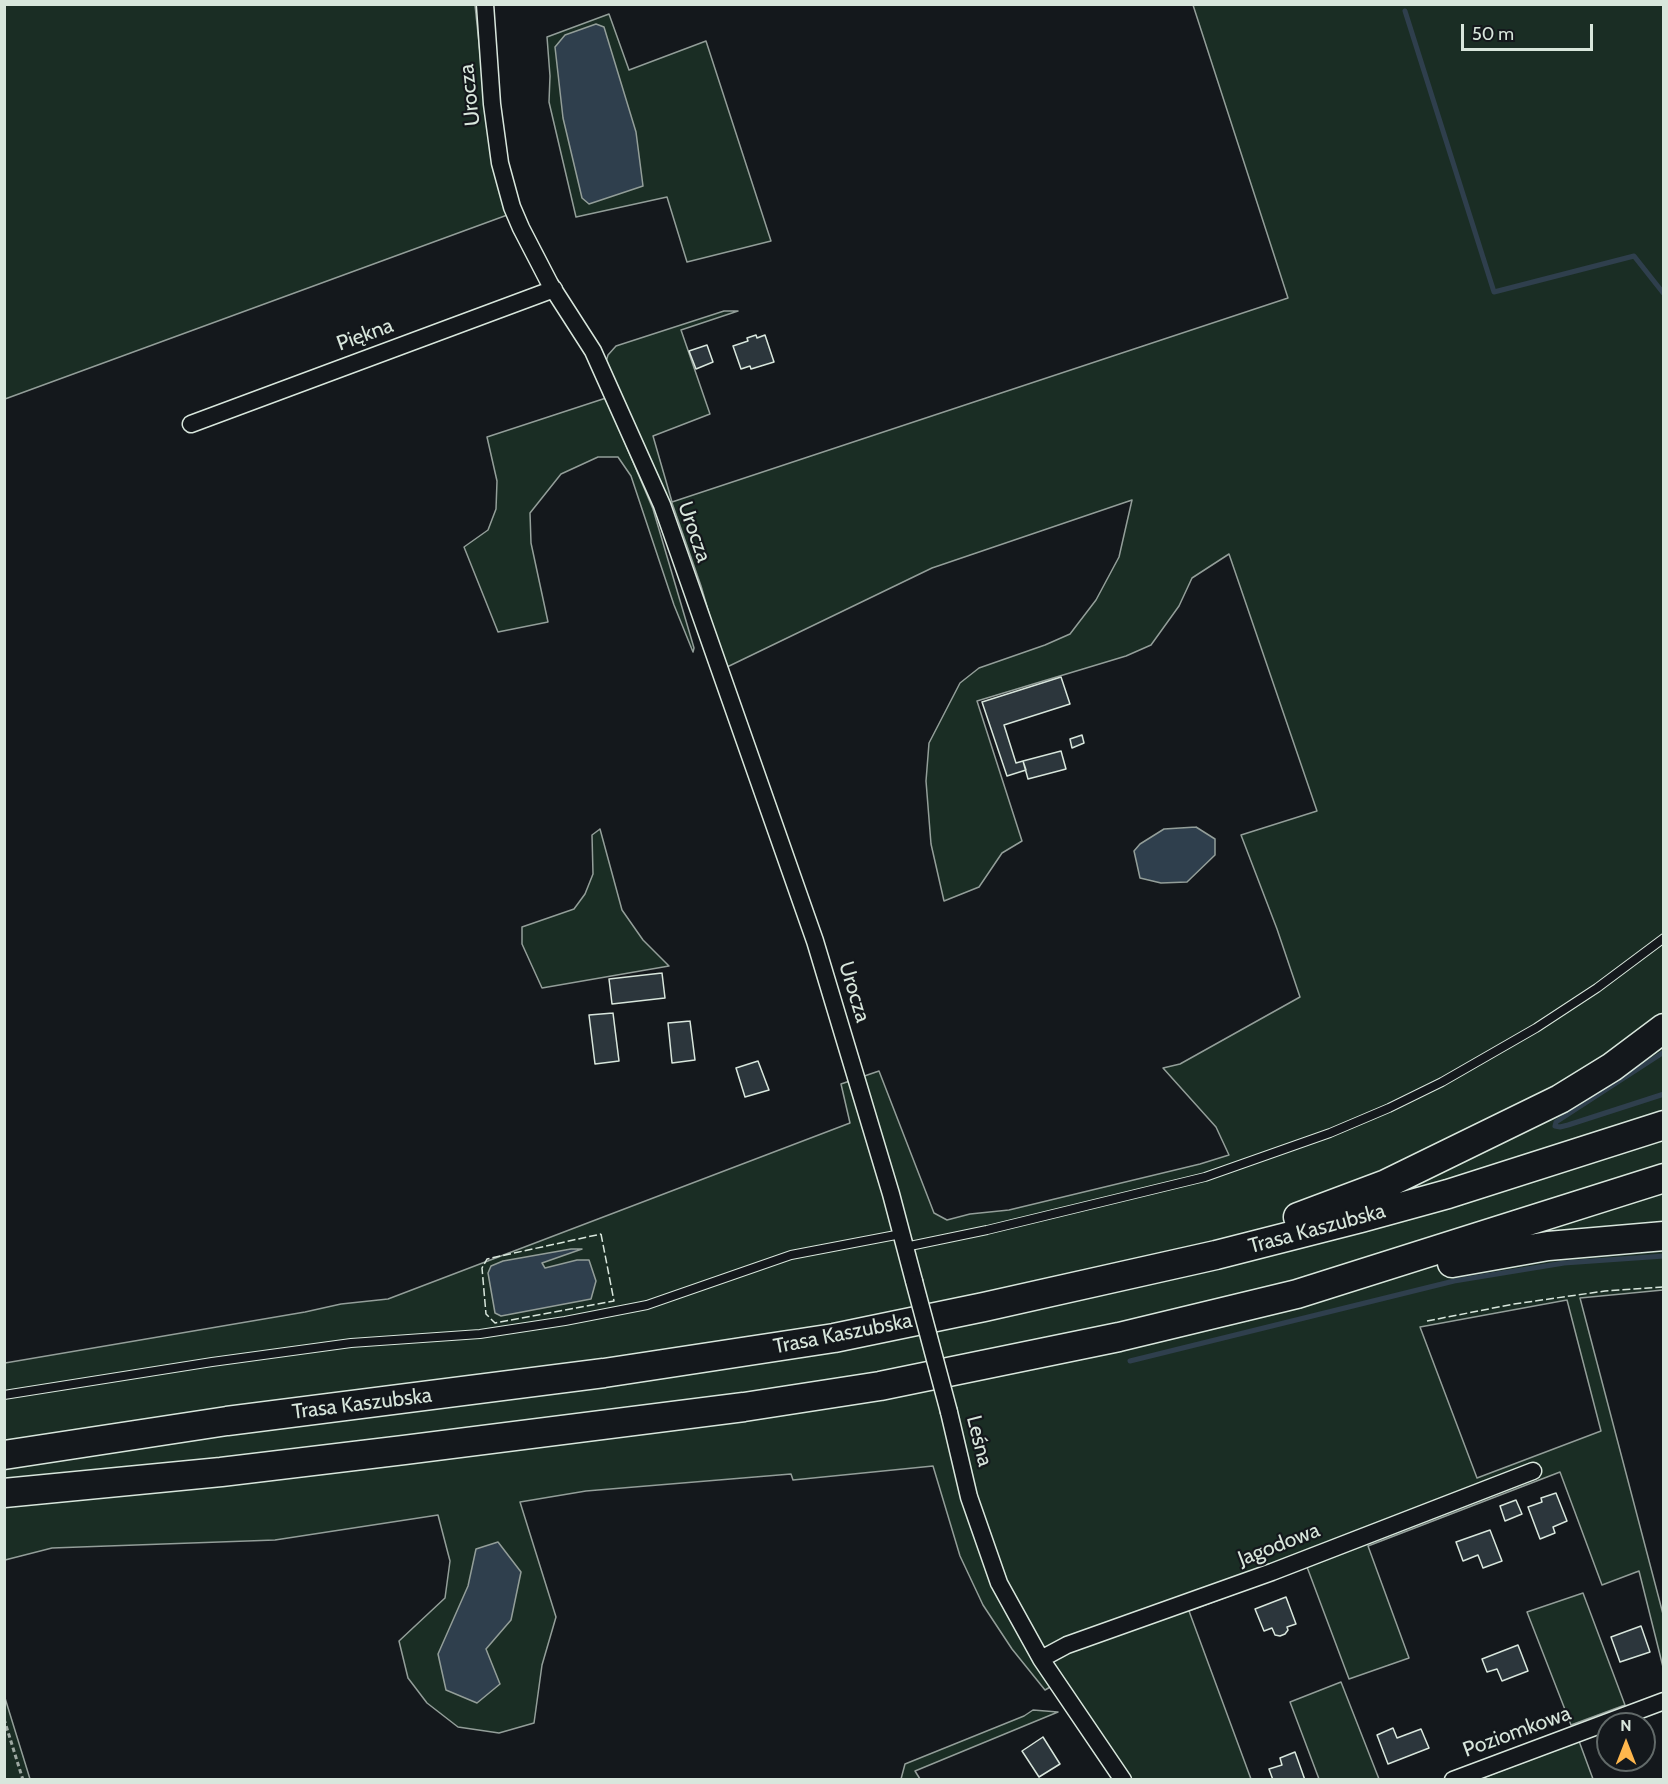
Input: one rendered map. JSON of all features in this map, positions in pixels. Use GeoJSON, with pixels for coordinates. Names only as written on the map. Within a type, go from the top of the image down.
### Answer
{"type":"FeatureCollection","features":[{"type":"Feature","properties":{"kind":"highway"},"geometry":{"type":"LineString","coordinates":[[1128,1274],[1299,1217],[1386,1184],[1560,1099],[1612,1067],[1664,1028]]}},
{"type":"Feature","properties":{"kind":"highway","name":"Trasa Kaszubska"},"geometry":{"type":"LineString","coordinates":[[4,1455],[227,1421],[719,1357],[834,1338],[1216,1255],[1426,1200],[1664,1125]]}},
{"type":"Feature","properties":{"kind":"highway"},"geometry":{"type":"LineString","coordinates":[[1297,1294],[1664,1178]]}},
{"type":"Feature","properties":{"kind":"highway"},"geometry":{"type":"LineString","coordinates":[[4,1493],[221,1472],[404,1450],[880,1386],[1119,1337],[1297,1294],[1520,1250],[1584,1241],[1664,1236]]}},
{"type":"Feature","properties":{"kind":"street","name":"Urocza"},"geometry":{"type":"LineString","coordinates":[[484,4],[492,104],[500,163],[512,207],[554,289],[593,351],[662,505],[814,941],[858,1083]]}},
{"type":"Feature","properties":{"kind":"street","name":"Piękna"},"geometry":{"type":"LineString","coordinates":[[191,424],[554,289]]}},
{"type":"Feature","properties":{"kind":"street","name":"Leśna"},"geometry":{"type":"LineString","coordinates":[[858,1083],[903,1240],[978,1526],[999,1583],[1041,1659],[1123,1779]]}},
{"type":"Feature","properties":{"kind":"street","name":"Jagodowa"},"geometry":{"type":"LineString","coordinates":[[1041,1659],[1067,1645],[1283,1568],[1533,1471]]}},
{"type":"Feature","properties":{"kind":"street","name":"Poziomkowa"},"geometry":{"type":"LineString","coordinates":[[1453,1779],[1664,1701]]}},
{"type":"Feature","properties":{"kind":"lane"},"geometry":{"type":"LineString","coordinates":[[4,1395],[212,1362],[351,1343],[480,1334],[565,1322],[646,1305],[791,1255],[999,1228],[1195,1180],[1268,1157],[1330,1133],[1442,1082],[1536,1028],[1597,988],[1664,938]]}},
{"type":"Feature","properties":{"kind":"path"},"geometry":{"type":"LineString","coordinates":[[4,1719],[23,1779]]}},
{"type":"Feature","properties":{"kind":"green space"},"geometry":{"type":"Polygon","coordinates":[[[5,5],[475,5],[491,158],[510,214],[5,399],[5,5]]]}},
{"type":"Feature","properties":{"kind":"green space"},"geometry":{"type":"Polygon","coordinates":[[[1193,5],[1663,5],[1663,1290],[1580,1298],[1663,1614],[1663,1667],[1639,1571],[1602,1585],[1560,1472],[1368,1546],[1409,1658],[1349,1679],[1307,1567],[1189,1611],[1251,1779],[1131,1779],[1064,1679],[1045,1690],[1012,1649],[983,1605],[960,1556],[933,1466],[793,1480],[791,1474],[586,1491],[520,1502],[556,1617],[542,1665],[534,1723],[499,1733],[458,1727],[427,1703],[408,1678],[399,1641],[445,1598],[450,1561],[438,1515],[275,1540],[52,1548],[5,1560],[5,1363],[341,1304],[388,1299],[850,1123],[841,1084],[879,1071],[934,1213],[947,1220],[970,1214],[1009,1210],[1229,1155],[1216,1127],[1163,1068],[1180,1064],[1300,997],[1241,835],[1317,811],[1229,554],[1192,578],[1179,606],[1151,645],[1126,656],[977,701],[1022,841],[1002,853],[979,887],[944,901],[931,844],[926,781],[929,743],[960,683],[979,668],[1070,634],[1096,600],[1119,557],[1132,500],[932,568],[725,668],[701,586],[672,503],[666,506],[605,365],[608,355],[616,346],[724,311],[738,311],[681,330],[710,414],[653,436],[672,502],[1288,298],[1193,5]],[[1567,1300],[1420,1327],[1477,1478],[1601,1431],[1567,1300]]]}},
{"type":"Feature","properties":{"kind":"green space"},"geometry":{"type":"Polygon","coordinates":[[[609,14],[629,70],[706,41],[771,241],[687,262],[667,197],[576,217],[549,102],[547,37],[609,14]]]}},
{"type":"Feature","properties":{"kind":"green space"},"geometry":{"type":"Polygon","coordinates":[[[606,398],[653,509],[694,648],[693,652],[674,605],[631,476],[618,457],[598,457],[561,474],[530,513],[531,543],[548,622],[498,632],[464,547],[488,530],[496,509],[497,481],[487,437],[606,398]]]}},
{"type":"Feature","properties":{"kind":"green space"},"geometry":{"type":"Polygon","coordinates":[[[600,829],[622,910],[643,940],[669,966],[542,988],[522,944],[522,927],[574,909],[585,894],[593,874],[592,835],[600,829]]]}},
{"type":"Feature","properties":{"kind":"green space"},"geometry":{"type":"Polygon","coordinates":[[[1583,1593],[1625,1705],[1606,1712],[1596,1712],[1596,1716],[1571,1725],[1527,1612],[1583,1593]]]}},
{"type":"Feature","properties":{"kind":"green space"},"geometry":{"type":"Polygon","coordinates":[[[1341,1682],[1379,1779],[1319,1779],[1290,1702],[1341,1682]]]}},
{"type":"Feature","properties":{"kind":"green space"},"geometry":{"type":"Polygon","coordinates":[[[5,1698],[30,1779],[5,1779],[5,1698]]]}},
{"type":"Feature","properties":{"kind":"green space"},"geometry":{"type":"Polygon","coordinates":[[[1033,1710],[1058,1712],[915,1771],[920,1779],[901,1779],[905,1764],[1024,1716],[1033,1710]]]}},
{"type":"Feature","properties":{"kind":"green space"},"geometry":{"type":"Polygon","coordinates":[[[1579,1741],[1593,1779],[1477,1780],[1579,1741]]]}},
{"type":"Feature","properties":{"kind":"water"},"geometry":{"type":"Polygon","coordinates":[[[596,24],[604,27],[636,132],[643,186],[589,204],[582,198],[563,118],[555,47],[565,35],[596,24]]]}},
{"type":"Feature","properties":{"kind":"water"},"geometry":{"type":"Polygon","coordinates":[[[1196,827],[1215,839],[1215,855],[1187,882],[1161,883],[1140,878],[1134,851],[1140,844],[1164,829],[1196,827]]]}},
{"type":"Feature","properties":{"kind":"water"},"geometry":{"type":"Polygon","coordinates":[[[582,1249],[542,1263],[545,1268],[577,1260],[589,1260],[596,1281],[591,1299],[501,1316],[495,1313],[488,1273],[491,1266],[503,1261],[582,1249]]]}},
{"type":"Feature","properties":{"kind":"water"},"geometry":{"type":"Polygon","coordinates":[[[498,1542],[521,1572],[511,1620],[486,1649],[500,1684],[477,1703],[446,1690],[438,1654],[468,1586],[476,1549],[498,1542]]]}},
{"type":"Feature","properties":{"kind":"building"},"geometry":{"type":"Polygon","coordinates":[[[756,335],[757,338],[765,335],[774,362],[751,369],[750,366],[741,369],[733,346],[748,341],[747,338],[756,335]]]}},
{"type":"Feature","properties":{"kind":"building"},"geometry":{"type":"Polygon","coordinates":[[[707,345],[713,362],[696,369],[689,351],[707,345]]]}},
{"type":"Feature","properties":{"kind":"building"},"geometry":{"type":"Polygon","coordinates":[[[1061,677],[1070,704],[1004,725],[1016,763],[1023,761],[1026,770],[1007,776],[982,702],[1061,677]]]}},
{"type":"Feature","properties":{"kind":"building"},"geometry":{"type":"Polygon","coordinates":[[[1082,735],[1084,743],[1072,748],[1070,739],[1082,735]]]}},
{"type":"Feature","properties":{"kind":"building"},"geometry":{"type":"Polygon","coordinates":[[[1061,751],[1066,769],[1028,779],[1023,761],[1061,751]]]}},
{"type":"Feature","properties":{"kind":"building"},"geometry":{"type":"Polygon","coordinates":[[[662,973],[665,998],[612,1004],[609,979],[662,973]]]}},
{"type":"Feature","properties":{"kind":"building"},"geometry":{"type":"Polygon","coordinates":[[[613,1013],[619,1061],[595,1064],[589,1015],[613,1013]]]}},
{"type":"Feature","properties":{"kind":"building"},"geometry":{"type":"Polygon","coordinates":[[[690,1021],[695,1060],[672,1063],[668,1023],[690,1021]]]}},
{"type":"Feature","properties":{"kind":"building"},"geometry":{"type":"Polygon","coordinates":[[[758,1061],[769,1090],[745,1097],[736,1068],[758,1061]]]}},
{"type":"Feature","properties":{"kind":"building"},"geometry":{"type":"Polygon","coordinates":[[[1556,1493],[1567,1521],[1553,1527],[1555,1533],[1540,1539],[1528,1507],[1542,1502],[1541,1498],[1556,1493]]]}},
{"type":"Feature","properties":{"kind":"building"},"geometry":{"type":"Polygon","coordinates":[[[1516,1500],[1522,1514],[1505,1521],[1500,1506],[1516,1500]]]}},
{"type":"Feature","properties":{"kind":"building"},"geometry":{"type":"Polygon","coordinates":[[[1490,1530],[1502,1561],[1483,1568],[1478,1555],[1463,1561],[1456,1542],[1490,1530]]]}},
{"type":"Feature","properties":{"kind":"building"},"geometry":{"type":"Polygon","coordinates":[[[1286,1597],[1296,1624],[1287,1627],[1285,1634],[1280,1636],[1275,1635],[1272,1628],[1264,1631],[1255,1609],[1286,1597]]]}},
{"type":"Feature","properties":{"kind":"building"},"geometry":{"type":"Polygon","coordinates":[[[1641,1626],[1650,1652],[1620,1662],[1611,1637],[1641,1626]]]}},
{"type":"Feature","properties":{"kind":"building"},"geometry":{"type":"Polygon","coordinates":[[[1518,1645],[1528,1671],[1502,1681],[1497,1669],[1487,1672],[1482,1659],[1518,1645]]]}},
{"type":"Feature","properties":{"kind":"building"},"geometry":{"type":"Polygon","coordinates":[[[1393,1728],[1397,1738],[1421,1729],[1429,1748],[1388,1764],[1377,1735],[1393,1728]]]}},
{"type":"Feature","properties":{"kind":"building"},"geometry":{"type":"Polygon","coordinates":[[[1043,1737],[1060,1764],[1039,1777],[1022,1751],[1043,1737]]]}},
{"type":"Feature","properties":{"kind":"building"},"geometry":{"type":"Polygon","coordinates":[[[1295,1752],[1305,1780],[1273,1780],[1269,1769],[1282,1765],[1280,1758],[1295,1752]]]}},
{"type":"Feature","properties":{"kind":"waterway"},"geometry":{"type":"LineString","coordinates":[[1405,11],[1494,292],[1634,256],[1664,294]]}},
{"type":"Feature","properties":{"kind":"waterway"},"geometry":{"type":"LineString","coordinates":[[1555,1126],[1556,1122],[1664,1052]]}},
{"type":"Feature","properties":{"kind":"waterway"},"geometry":{"type":"LineString","coordinates":[[1555,1126],[1568,1125],[1664,1094]]}},
{"type":"Feature","properties":{"kind":"waterway"},"geometry":{"type":"LineString","coordinates":[[1130,1361],[1454,1281],[1564,1263],[1664,1256]]}},
{"type":"Feature","properties":{"kind":"fence"},"geometry":{"type":"LineString","coordinates":[[601,1234],[614,1301],[495,1323],[486,1314],[482,1268],[487,1259],[601,1234]]}},
{"type":"Feature","properties":{"kind":"fence"},"geometry":{"type":"LineString","coordinates":[[1427,1321],[1514,1304],[1605,1291],[1664,1287]]}}]}
